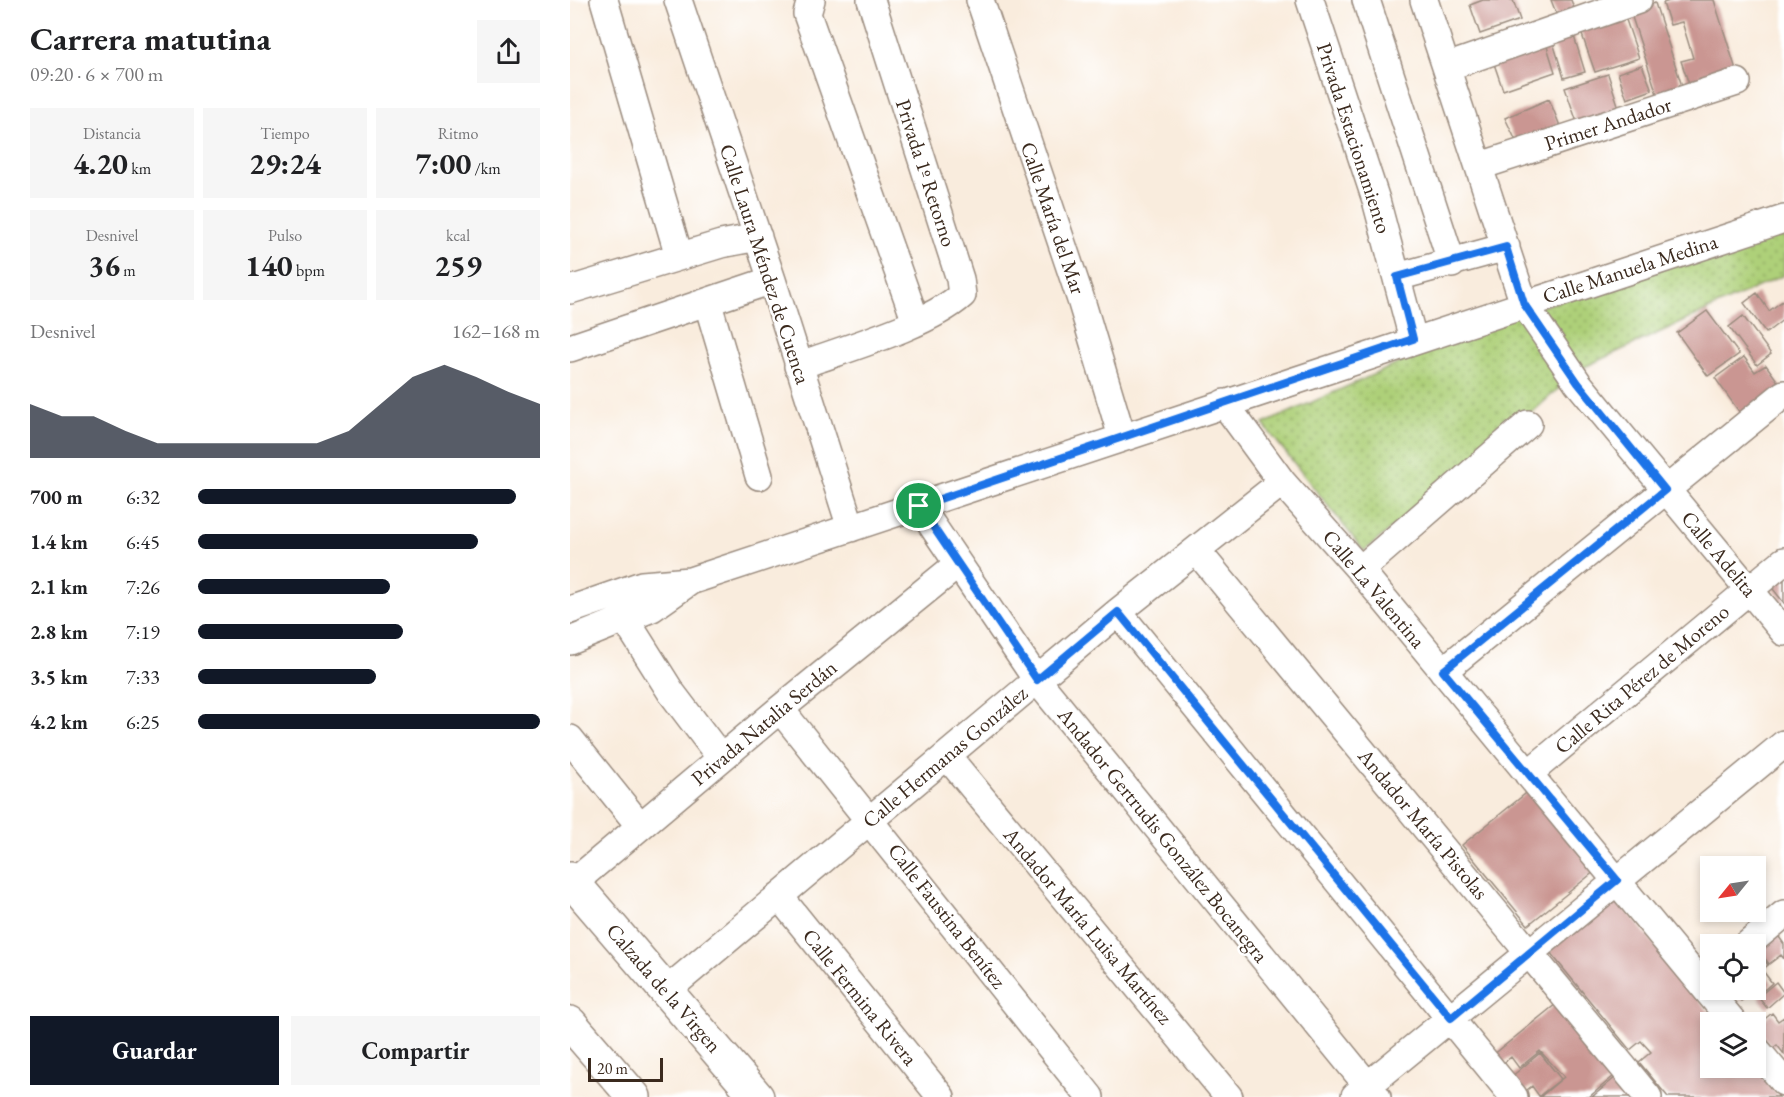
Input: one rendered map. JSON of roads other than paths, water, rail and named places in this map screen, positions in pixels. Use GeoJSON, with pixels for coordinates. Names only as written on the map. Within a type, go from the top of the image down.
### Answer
{"type":"FeatureCollection","features":[{"type":"Feature","properties":{"kind":"main road","name":"Calzada de la Virgen"},"geometry":{"type":"LineString","coordinates":[[572,881],[757,1097]]}},
{"type":"Feature","properties":{"kind":"main road"},"geometry":{"type":"LineString","coordinates":[[570,1023],[634,1097]]}},
{"type":"Feature","properties":{"kind":"street"},"geometry":{"type":"LineString","coordinates":[[604,0],[680,256]]}},
{"type":"Feature","properties":{"kind":"street","name":"Calle Laura Méndez de Cuenca"},"geometry":{"type":"LineString","coordinates":[[678,0],[758,237],[851,528]]}},
{"type":"Feature","properties":{"kind":"street"},"geometry":{"type":"LineString","coordinates":[[811,0],[807,14],[916,322]]}},
{"type":"Feature","properties":{"kind":"street","name":"Privada 1º Retorno"},"geometry":{"type":"LineString","coordinates":[[798,366],[916,322],[948,307],[962,295],[960,279],[871,0]]}},
{"type":"Feature","properties":{"kind":"street","name":"Calle María del Mar"},"geometry":{"type":"LineString","coordinates":[[980,0],[1081,300],[1122,437]]}},
{"type":"Feature","properties":{"kind":"street","name":"Privada Estacionamiento"},"geometry":{"type":"LineString","coordinates":[[1310,0],[1376,200],[1413,339]]}},
{"type":"Feature","properties":{"kind":"street"},"geometry":{"type":"LineString","coordinates":[[1366,0],[1452,264]]}},
{"type":"Feature","properties":{"kind":"street"},"geometry":{"type":"LineString","coordinates":[[1424,0],[1524,304]]}},
{"type":"Feature","properties":{"kind":"street"},"geometry":{"type":"LineString","coordinates":[[1447,67],[1638,0]]}},
{"type":"Feature","properties":{"kind":"street","name":"Primer Andador"},"geometry":{"type":"LineString","coordinates":[[1479,166],[1737,82]]}},
{"type":"Feature","properties":{"kind":"street","name":"Calle Manuela Medina"},"geometry":{"type":"LineString","coordinates":[[690,581],[1413,339],[1784,219]]}},
{"type":"Feature","properties":{"kind":"street"},"geometry":{"type":"LineString","coordinates":[[570,290],[721,244],[758,237]]}},
{"type":"Feature","properties":{"kind":"street"},"geometry":{"type":"LineString","coordinates":[[1397,277],[1452,264],[1506,247]]}},
{"type":"Feature","properties":{"kind":"street"},"geometry":{"type":"LineString","coordinates":[[570,348],[708,304],[772,280]]}},
{"type":"Feature","properties":{"kind":"street"},"geometry":{"type":"LineString","coordinates":[[708,304],[759,476]]}},
{"type":"Feature","properties":{"kind":"street","name":"Calle Adelita"},"geometry":{"type":"LineString","coordinates":[[1524,304],[1578,383],[1784,632]]}},
{"type":"Feature","properties":{"kind":"street"},"geometry":{"type":"LineString","coordinates":[[1443,671],[1784,394]]}},
{"type":"Feature","properties":{"kind":"street","name":"Calle La Valentina"},"geometry":{"type":"LineString","coordinates":[[1224,403],[1282,482],[1360,570],[1617,880],[1700,973]]}},
{"type":"Feature","properties":{"kind":"street"},"geometry":{"type":"LineString","coordinates":[[1360,570],[1528,424]]}},
{"type":"Feature","properties":{"kind":"street","name":"Calle Hermanas González"},"geometry":{"type":"LineString","coordinates":[[666,992],[1118,612],[1282,482]]}},
{"type":"Feature","properties":{"kind":"street","name":"Andador Gertrudis González Bocanegra"},"geometry":{"type":"LineString","coordinates":[[919,506],[1037,680],[1366,1093]]}},
{"type":"Feature","properties":{"kind":"street","name":"Andador María Pistolas"},"geometry":{"type":"LineString","coordinates":[[1197,551],[1648,1097]]}},
{"type":"Feature","properties":{"kind":"street","name":"Calle Rita Pérez de Moreno"},"geometry":{"type":"LineString","coordinates":[[1528,774],[1784,561]]}},
{"type":"Feature","properties":{"kind":"street","name":"Privada Natalia Serdán"},"geometry":{"type":"LineString","coordinates":[[572,881],[957,565]]}},
{"type":"Feature","properties":{"kind":"street"},"geometry":{"type":"LineString","coordinates":[[570,610],[642,585],[690,581]]}},
{"type":"Feature","properties":{"kind":"street"},"geometry":{"type":"LineString","coordinates":[[570,641],[652,608],[690,581]]}},
{"type":"Feature","properties":{"kind":"street"},"geometry":{"type":"LineString","coordinates":[[1118,612],[1514,1097]]}},
{"type":"Feature","properties":{"kind":"street"},"geometry":{"type":"LineString","coordinates":[[625,619],[671,692],[721,758]]}},
{"type":"Feature","properties":{"kind":"street","name":"Calle Faustina Benítez"},"geometry":{"type":"LineString","coordinates":[[780,708],[1090,1097]]}},
{"type":"Feature","properties":{"kind":"street"},"geometry":{"type":"LineString","coordinates":[[570,739],[640,826]]}},
{"type":"Feature","properties":{"kind":"street"},"geometry":{"type":"LineString","coordinates":[[1366,1093],[1529,952],[1784,744]]}},
{"type":"Feature","properties":{"kind":"street","name":"Andador María Luisa Martínez"},"geometry":{"type":"LineString","coordinates":[[946,756],[1229,1097]]}},
{"type":"Feature","properties":{"kind":"street","name":"Calle Fermina Rivera"},"geometry":{"type":"LineString","coordinates":[[780,896],[941,1097]]}},
{"type":"Feature","properties":{"kind":"street"},"geometry":{"type":"LineString","coordinates":[[1760,934],[1784,914]]}},
{"type":"Feature","properties":{"kind":"street"},"geometry":{"type":"LineString","coordinates":[[1766,1061],[1784,1081]]}}]}
